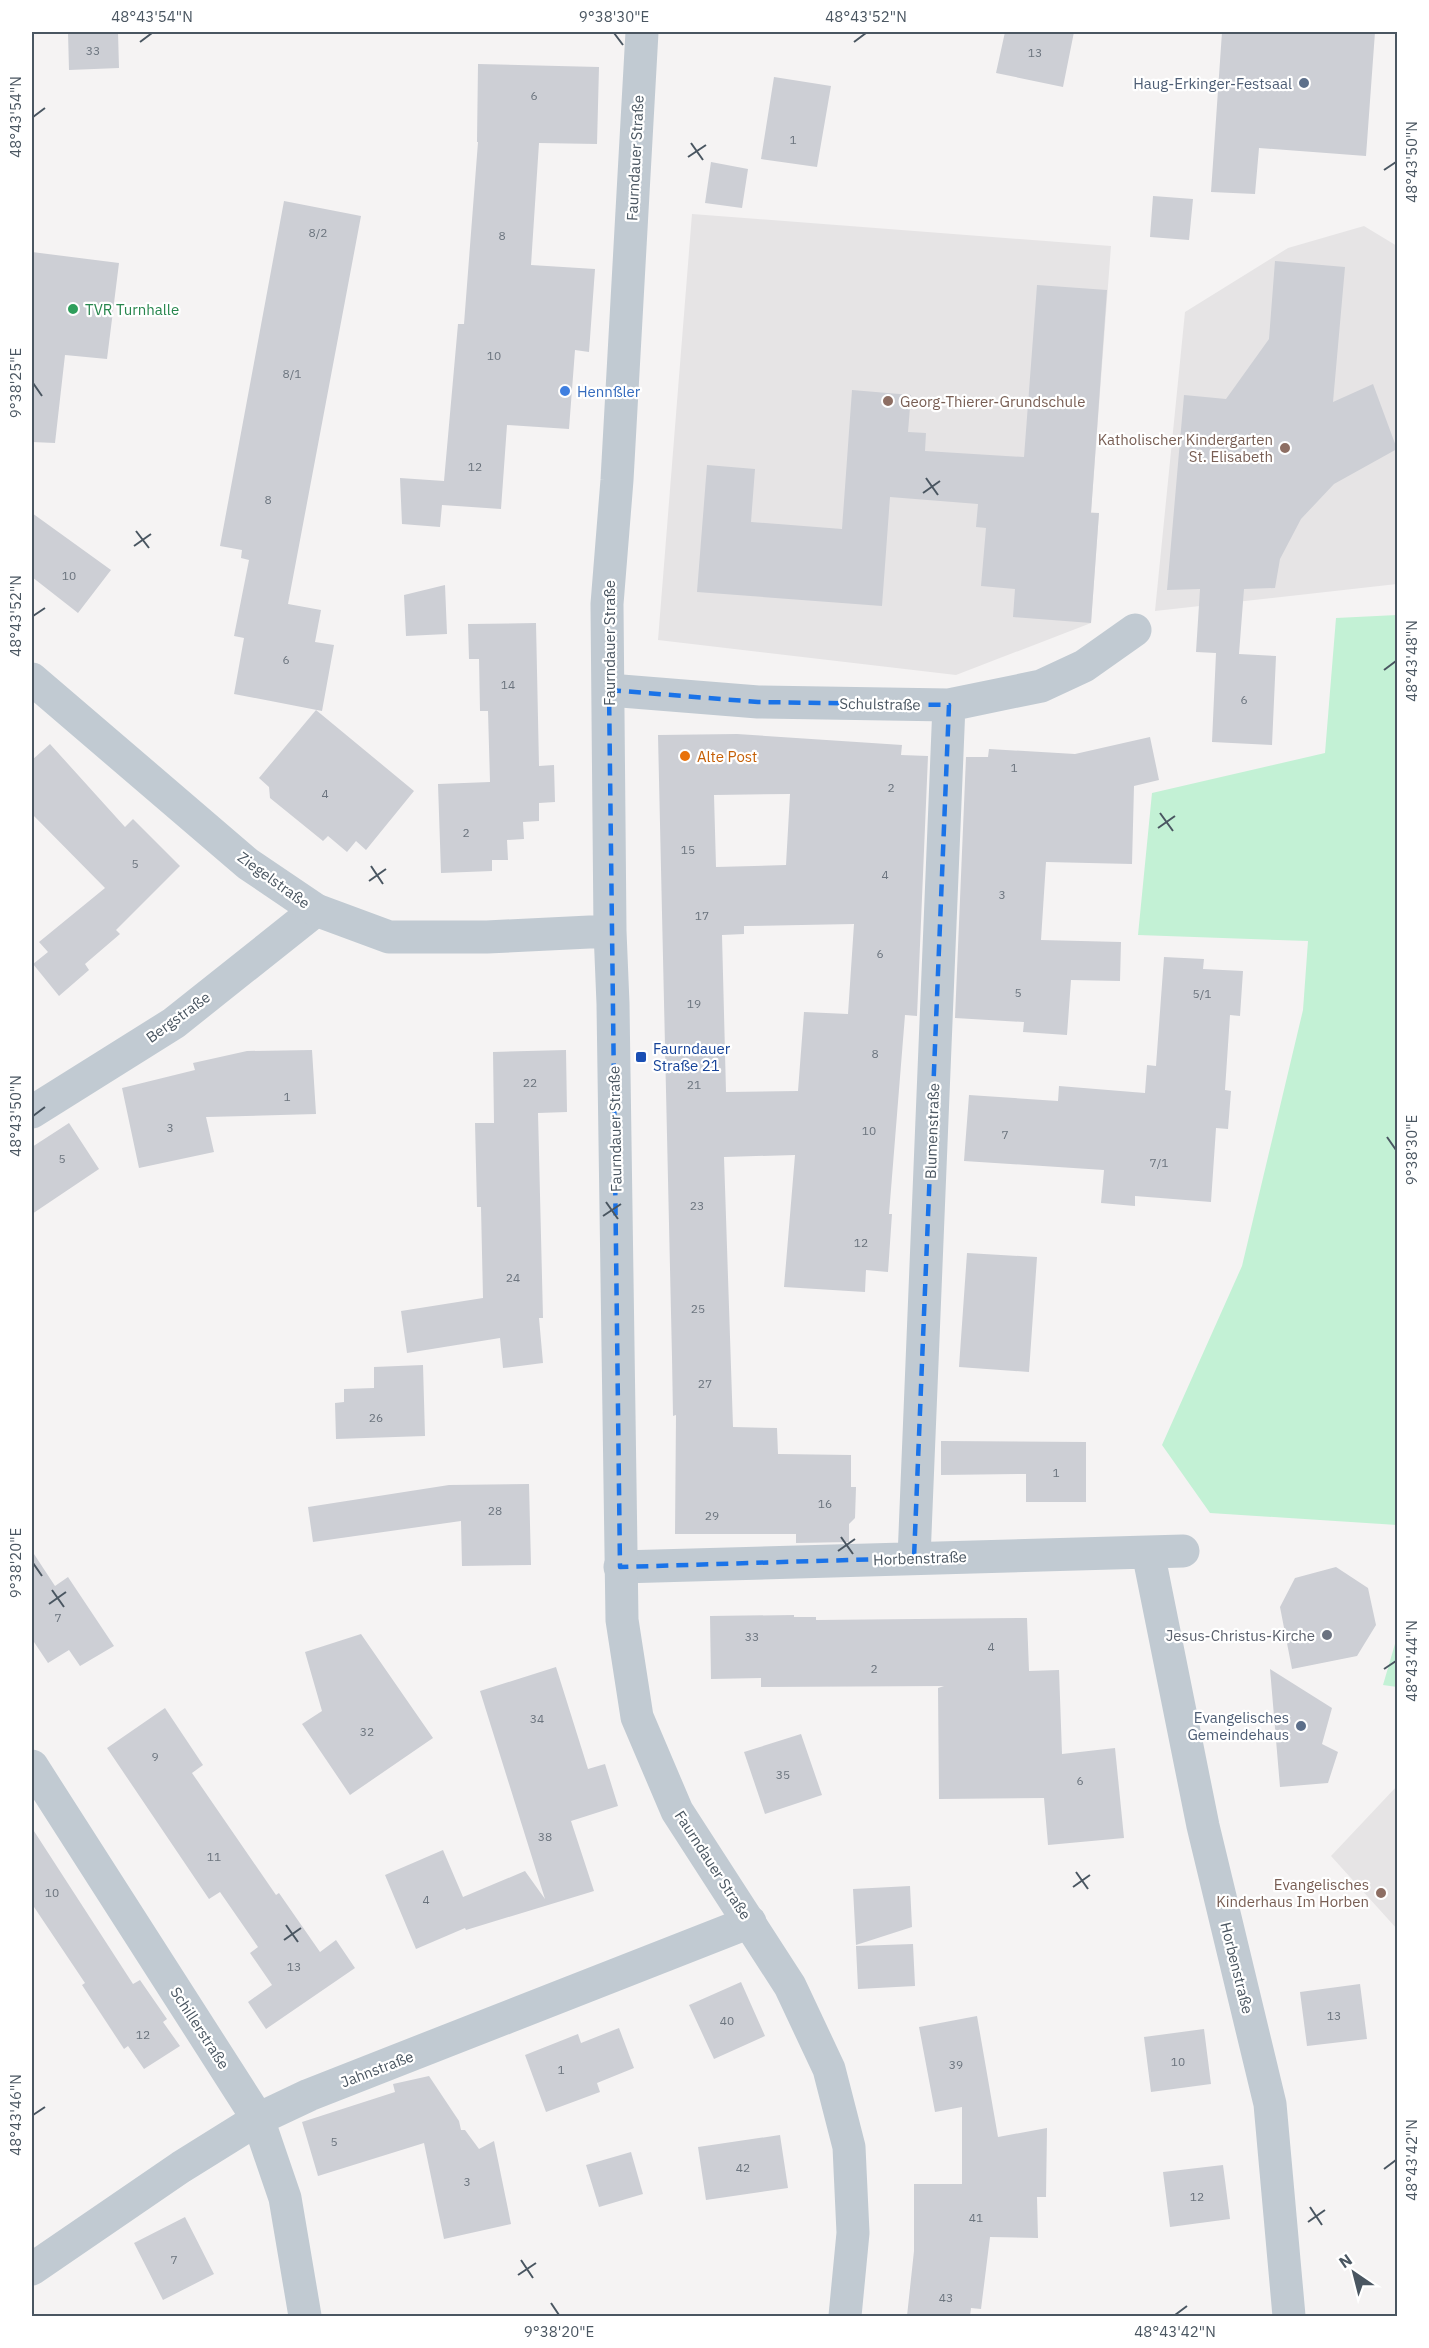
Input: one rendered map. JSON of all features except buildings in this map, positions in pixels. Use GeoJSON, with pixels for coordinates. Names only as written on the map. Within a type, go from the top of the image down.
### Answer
{"type":"FeatureCollection","features":[{"type":"Feature","properties":{"kind":"street","name":"Faurndauer Straße"},"geometry":{"type":"LineString","coordinates":[[642,32],[617,480],[608,579],[610,931],[622,1620],[637,1717],[677,1811],[790,1986],[829,2069],[849,2146],[853,2233],[845,2316]]}},
{"type":"Feature","properties":{"kind":"street","name":"Schulstraße"},"geometry":{"type":"LineString","coordinates":[[609,690],[758,702],[949,705],[1041,686],[1084,666],[1135,630]]}},
{"type":"Feature","properties":{"kind":"street","name":"Ziegelstraße"},"geometry":{"type":"LineString","coordinates":[[32,679],[248,864],[316,910],[389,937],[487,937],[610,931]]}},
{"type":"Feature","properties":{"kind":"street","name":"Blumenstraße"},"geometry":{"type":"LineString","coordinates":[[914,1558],[949,705]]}},
{"type":"Feature","properties":{"kind":"street","name":"Bergstraße"},"geometry":{"type":"LineString","coordinates":[[32,1112],[174,1023],[316,910]]}},
{"type":"Feature","properties":{"kind":"street","name":"Horbenstraße"},"geometry":{"type":"LineString","coordinates":[[620,1567],[1183,1551]]}},
{"type":"Feature","properties":{"kind":"street","name":"Horbenstraße"},"geometry":{"type":"LineString","coordinates":[[1148,1552],[1203,1826],[1270,2104],[1289,2316]]}},
{"type":"Feature","properties":{"kind":"street","name":"Schillerstraße"},"geometry":{"type":"LineString","coordinates":[[32,1766],[258,2119],[285,2198],[305,2316]]}},
{"type":"Feature","properties":{"kind":"street","name":"Jahnstraße"},"geometry":{"type":"LineString","coordinates":[[32,2269],[138,2194],[258,2119],[309,2095],[750,1922]]}},
{"type":"Feature","properties":{"kind":"highlighted area"},"geometry":{"type":"Polygon","coordinates":[[[609,690],[758,702],[949,705],[914,1558],[620,1567],[609,690]]]}},
{"type":"Feature","properties":{"kind":"shaded area","name":"Georg-Thierer-Grundschule"},"geometry":{"type":"Polygon","coordinates":[[[692,214],[1111,246],[1091,512],[1099,513],[1091,623],[956,675],[658,640],[692,214]]]}},
{"type":"Feature","properties":{"kind":"shaded area","name":"Katholischer Kindergarten St. Elisabeth"},"geometry":{"type":"Polygon","coordinates":[[[1364,226],[1397,246],[1397,584],[1155,611],[1185,312],[1288,248],[1364,226]]]}},
{"type":"Feature","properties":{"kind":"shaded area","name":"Evangelisches Kinderhaus Im Horben"},"geometry":{"type":"Polygon","coordinates":[[[1397,1786],[1397,1929],[1331,1856],[1397,1786]]]}},
{"type":"Feature","properties":{"kind":"green space"},"geometry":{"type":"Polygon","coordinates":[[[1397,615],[1397,1525],[1210,1513],[1162,1445],[1242,1266],[1303,1010],[1308,941],[1138,935],[1152,793],[1325,753],[1336,618],[1397,615]]]}},
{"type":"Feature","properties":{"kind":"green space"},"geometry":{"type":"Polygon","coordinates":[[[1397,1637],[1397,1687],[1383,1685],[1397,1637]]]}},
{"type":"Feature","properties":{"kind":"place","name":"Haug-Erkinger-Festsaal"},"geometry":{"type":"Point","coordinates":[1304,83]}},
{"type":"Feature","properties":{"kind":"place","name":"TVR Turnhalle"},"geometry":{"type":"Point","coordinates":[73,309]}},
{"type":"Feature","properties":{"kind":"place","name":"Hennßler"},"geometry":{"type":"Point","coordinates":[565,391]}},
{"type":"Feature","properties":{"kind":"place","name":"Georg-Thierer-Grundschule"},"geometry":{"type":"Point","coordinates":[888,401]}},
{"type":"Feature","properties":{"kind":"place","name":"Katholischer Kindergarten St. Elisabeth"},"geometry":{"type":"Point","coordinates":[1285,448]}},
{"type":"Feature","properties":{"kind":"place","name":"Alte Post"},"geometry":{"type":"Point","coordinates":[685,756]}},
{"type":"Feature","properties":{"kind":"place","name":"Faurndauer Straße 21"},"geometry":{"type":"Point","coordinates":[641,1057]}},
{"type":"Feature","properties":{"kind":"place","name":"Jesus-Christus-Kirche"},"geometry":{"type":"Point","coordinates":[1327,1635]}},
{"type":"Feature","properties":{"kind":"place","name":"Evangelisches Gemeindehaus"},"geometry":{"type":"Point","coordinates":[1301,1726]}},
{"type":"Feature","properties":{"kind":"place","name":"Evangelisches Kinderhaus Im Horben"},"geometry":{"type":"Point","coordinates":[1381,1893]}}]}
